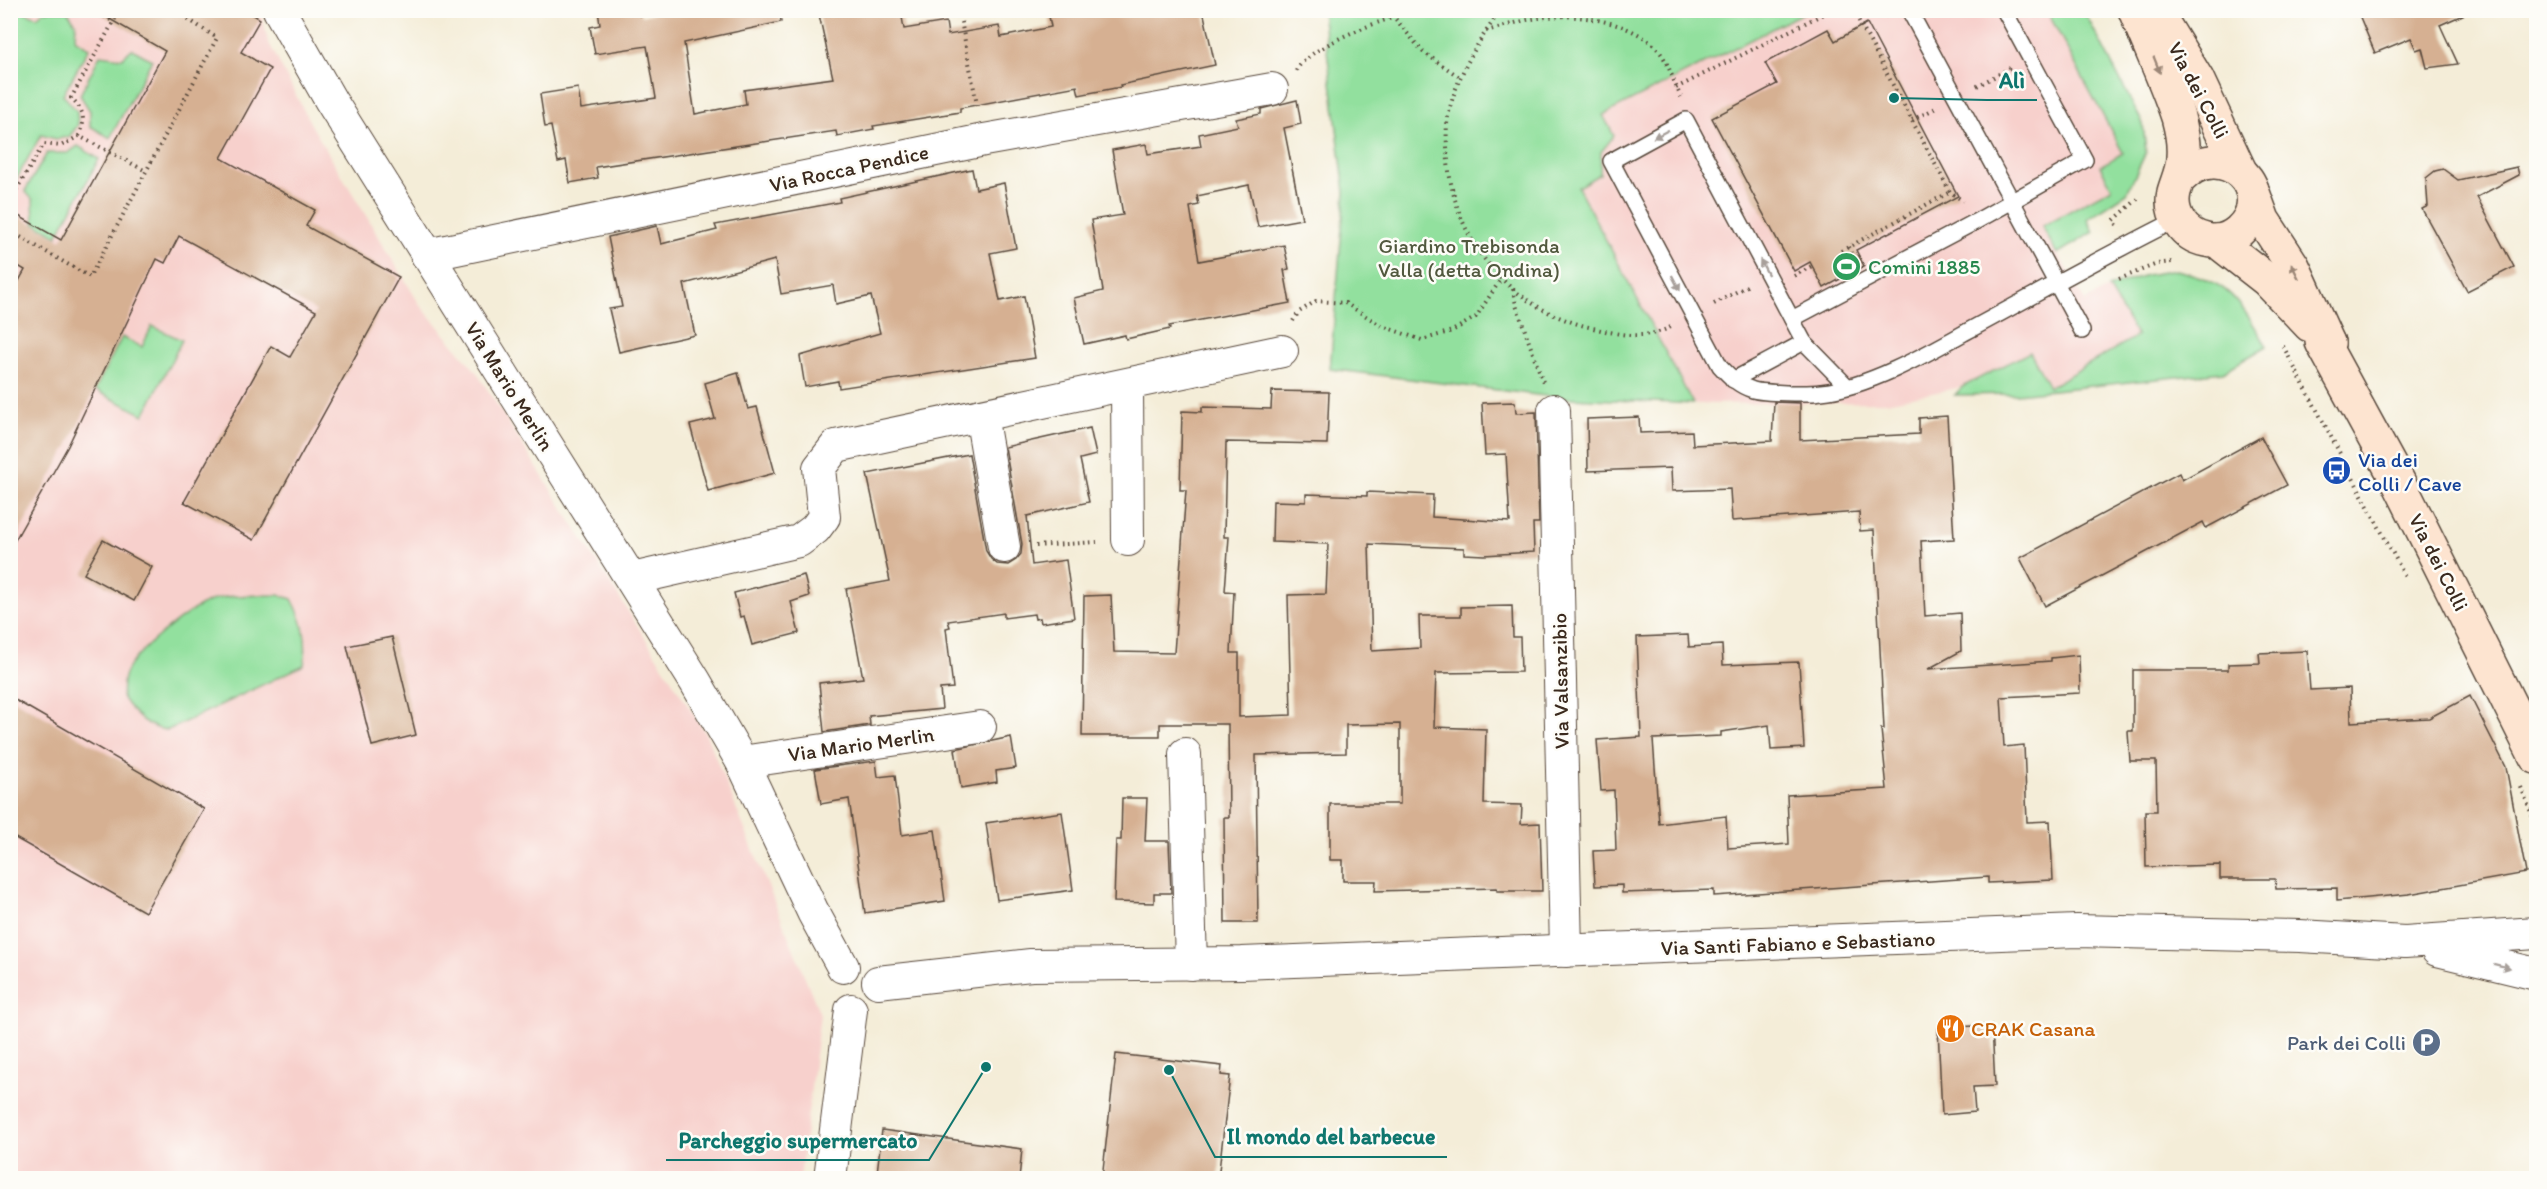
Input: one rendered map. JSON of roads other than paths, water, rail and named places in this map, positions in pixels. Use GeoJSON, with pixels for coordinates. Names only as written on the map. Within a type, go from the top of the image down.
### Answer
{"type":"FeatureCollection","features":[{"type":"Feature","properties":{"kind":"main road","name":"Via dei Colli"},"geometry":{"type":"LineString","coordinates":[[2135,10],[2178,118],[2184,158],[2174,192],[2173,206],[2178,219],[2194,236],[2217,241],[2267,280],[2328,343]]}},
{"type":"Feature","properties":{"kind":"main road","name":"Via dei Colli"},"geometry":{"type":"LineString","coordinates":[[2155,10],[2197,79],[2263,220],[2293,266],[2328,343]]}},
{"type":"Feature","properties":{"kind":"main road","name":"Via dei Colli"},"geometry":{"type":"LineString","coordinates":[[2179,179],[2201,162],[2215,161],[2229,164],[2246,181]]}},
{"type":"Feature","properties":{"kind":"main road"},"geometry":{"type":"LineString","coordinates":[[2217,241],[2228,238],[2246,224],[2252,214],[2246,181]]}},
{"type":"Feature","properties":{"kind":"main road","name":"Via dei Colli"},"geometry":{"type":"LineString","coordinates":[[2328,343],[2322,342],[2399,483],[2527,768]]}},
{"type":"Feature","properties":{"kind":"street","name":"Via Mario Merlin"},"geometry":{"type":"LineString","coordinates":[[276,12],[632,579],[742,762],[813,912],[843,967]]}},
{"type":"Feature","properties":{"kind":"street","name":"Via Rocca Pendice"},"geometry":{"type":"LineString","coordinates":[[427,255],[984,140],[1272,89]]}},
{"type":"Feature","properties":{"kind":"street"},"geometry":{"type":"LineString","coordinates":[[632,579],[799,541],[815,529],[824,517],[819,468],[836,446],[1127,386],[1282,351]]}},
{"type":"Feature","properties":{"kind":"street"},"geometry":{"type":"LineString","coordinates":[[1127,386],[1128,540]]}},
{"type":"Feature","properties":{"kind":"street","name":"Via Valsanzibio"},"geometry":{"type":"LineString","coordinates":[[1554,410],[1566,951]]}},
{"type":"Feature","properties":{"kind":"street"},"geometry":{"type":"LineString","coordinates":[[981,415],[1004,548]]}},
{"type":"Feature","properties":{"kind":"street","name":"Via Mario Merlin"},"geometry":{"type":"LineString","coordinates":[[742,762],[980,727]]}},
{"type":"Feature","properties":{"kind":"street"},"geometry":{"type":"LineString","coordinates":[[1185,754],[1191,964]]}},
{"type":"Feature","properties":{"kind":"street","name":"Via Santi Fabiano e Sebastiano"},"geometry":{"type":"LineString","coordinates":[[878,982],[1031,965],[1191,964],[2077,931],[2300,936],[2404,942],[2536,933]]}},
{"type":"Feature","properties":{"kind":"street","name":"Via Santi Fabiano e Sebastiano"},"geometry":{"type":"LineString","coordinates":[[2404,942],[2536,974]]}},
{"type":"Feature","properties":{"kind":"street"},"geometry":{"type":"LineString","coordinates":[[850,964],[864,965],[871,969],[878,982],[875,1000],[869,1006],[851,1010],[841,1006],[834,997],[831,986],[834,975],[850,964]]}},
{"type":"Feature","properties":{"kind":"street"},"geometry":{"type":"LineString","coordinates":[[830,1179],[851,1010]]}},
{"type":"Feature","properties":{"kind":"lane"},"geometry":{"type":"LineString","coordinates":[[1909,10],[2082,331]]}},
{"type":"Feature","properties":{"kind":"lane"},"geometry":{"type":"LineString","coordinates":[[1792,319],[2085,160],[2004,10]]}},
{"type":"Feature","properties":{"kind":"lane"},"geometry":{"type":"LineString","coordinates":[[1847,386],[1804,342],[1686,120],[1611,161],[1720,366],[1733,380],[1754,390],[1822,392],[1847,386],[1879,376],[1937,348],[2127,243],[2178,219]]}},
{"type":"Feature","properties":{"kind":"lane"},"geometry":{"type":"LineString","coordinates":[[1733,380],[1804,342]]}},
{"type":"Feature","properties":{"kind":"place","name":"Alì"},"geometry":{"type":"Point","coordinates":[1894,98]}},
{"type":"Feature","properties":{"kind":"place","name":"Comini 1885"},"geometry":{"type":"Point","coordinates":[1847,266]}},
{"type":"Feature","properties":{"kind":"place","name":"Via dei Colli / Cave"},"geometry":{"type":"Point","coordinates":[2337,471]}},
{"type":"Feature","properties":{"kind":"place","name":"CRAK Casana"},"geometry":{"type":"Point","coordinates":[1950,1028]}},
{"type":"Feature","properties":{"kind":"place","name":"Park dei Colli"},"geometry":{"type":"Point","coordinates":[2427,1042]}},
{"type":"Feature","properties":{"kind":"place","name":"Parcheggio supermercato"},"geometry":{"type":"Point","coordinates":[986,1067]}},
{"type":"Feature","properties":{"kind":"place","name":"Il mondo del barbecue"},"geometry":{"type":"Point","coordinates":[1169,1070]}},
{"type":"Feature","properties":{"kind":"park label","name":"Giardino Trebisonda Valla (detta Ondina)"},"geometry":{"type":"Point","coordinates":[1469,257]}}]}
